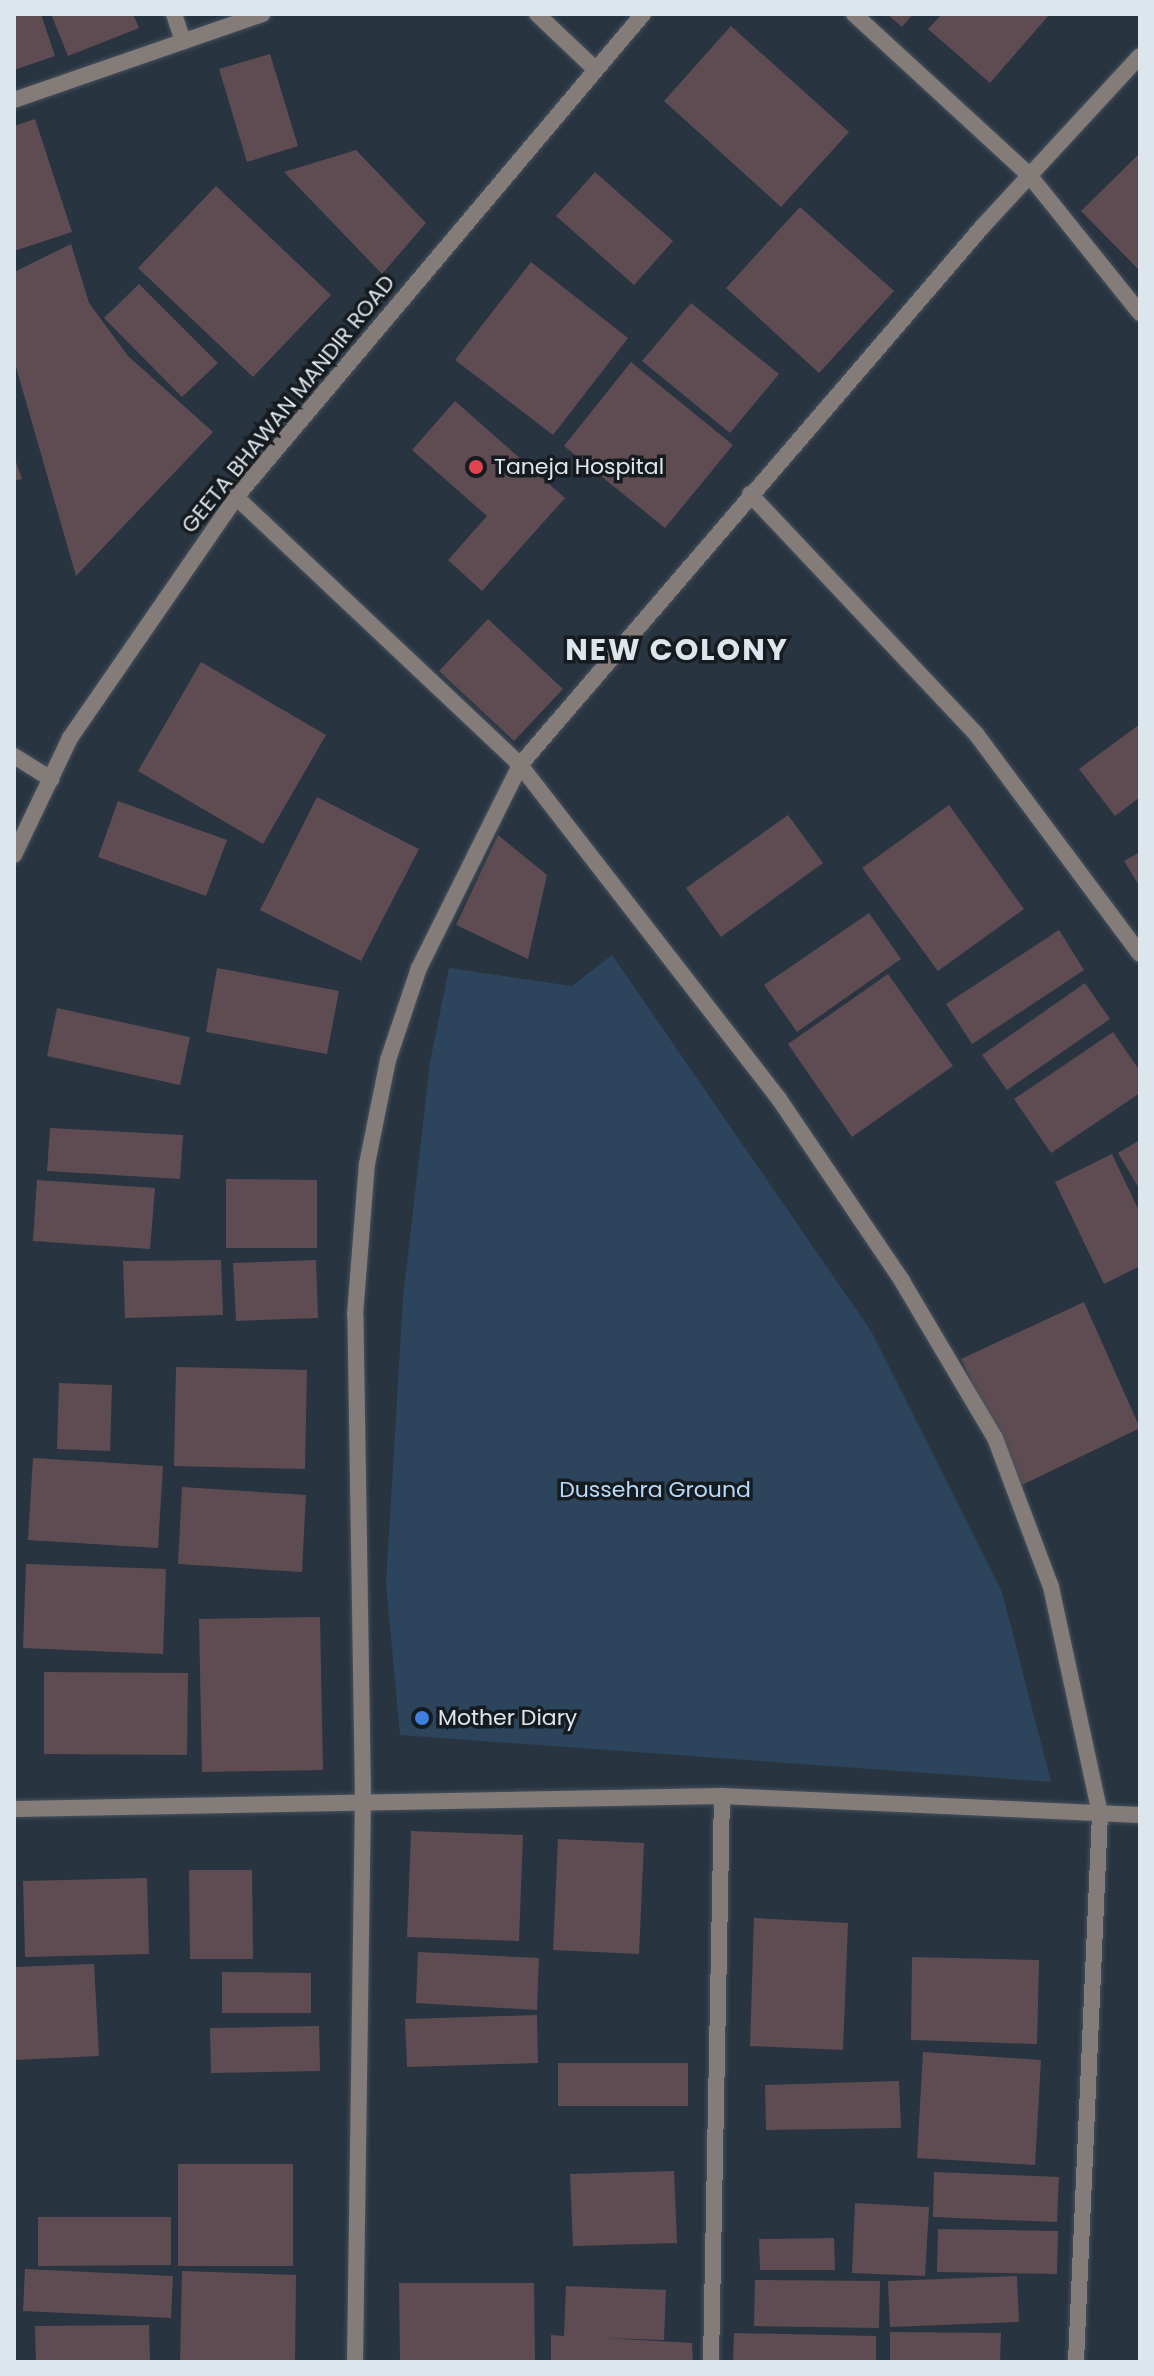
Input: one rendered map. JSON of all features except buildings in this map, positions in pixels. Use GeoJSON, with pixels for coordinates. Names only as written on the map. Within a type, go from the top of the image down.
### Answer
{"type":"FeatureCollection","features":[{"type":"Feature","properties":{"kind":"street"},"geometry":{"type":"LineString","coordinates":[[174,14],[183,42]]}},
{"type":"Feature","properties":{"kind":"street"},"geometry":{"type":"LineString","coordinates":[[14,100],[263,14]]}},
{"type":"Feature","properties":{"kind":"street"},"geometry":{"type":"LineString","coordinates":[[537,14],[594,68]]}},
{"type":"Feature","properties":{"kind":"street","name":"GEETA BHAWAN MANDIR ROAD"},"geometry":{"type":"LineString","coordinates":[[14,855],[51,779],[116,664],[236,497],[594,68],[643,14]]}},
{"type":"Feature","properties":{"kind":"street"},"geometry":{"type":"LineString","coordinates":[[854,14],[1029,175],[1140,313]]}},
{"type":"Feature","properties":{"kind":"street"},"geometry":{"type":"LineString","coordinates":[[355,2362],[363,1798],[355,1315],[367,1164],[388,1060],[419,968],[520,765],[750,494],[1029,175],[1140,56]]}},
{"type":"Feature","properties":{"kind":"street"},"geometry":{"type":"LineString","coordinates":[[750,494],[976,734],[1140,954]]}},
{"type":"Feature","properties":{"kind":"street"},"geometry":{"type":"LineString","coordinates":[[236,497],[520,765],[779,1099],[902,1281],[995,1438],[1051,1587],[1100,1814],[1076,2362]]}},
{"type":"Feature","properties":{"kind":"street"},"geometry":{"type":"LineString","coordinates":[[14,756],[51,779]]}},
{"type":"Feature","properties":{"kind":"street"},"geometry":{"type":"LineString","coordinates":[[711,2362],[722,1796]]}},
{"type":"Feature","properties":{"kind":"street"},"geometry":{"type":"LineString","coordinates":[[14,1809],[363,1798],[722,1796],[1140,1815]]}},
{"type":"Feature","properties":{"kind":"green space","name":"Dussehra Ground"},"geometry":{"type":"Polygon","coordinates":[[[612,955],[871,1331],[1002,1592],[1051,1782],[400,1735],[386,1584],[403,1298],[430,1062],[449,968],[572,986],[612,955]]]}},
{"type":"Feature","properties":{"kind":"place","name":"Taneja Hospital"},"geometry":{"type":"Point","coordinates":[476,467]}},
{"type":"Feature","properties":{"kind":"place","name":"Mother Diary"},"geometry":{"type":"Point","coordinates":[422,1718]}},
{"type":"Feature","properties":{"kind":"district","name":"NEW COLONY"},"geometry":{"type":"Point","coordinates":[677,650]}}]}
